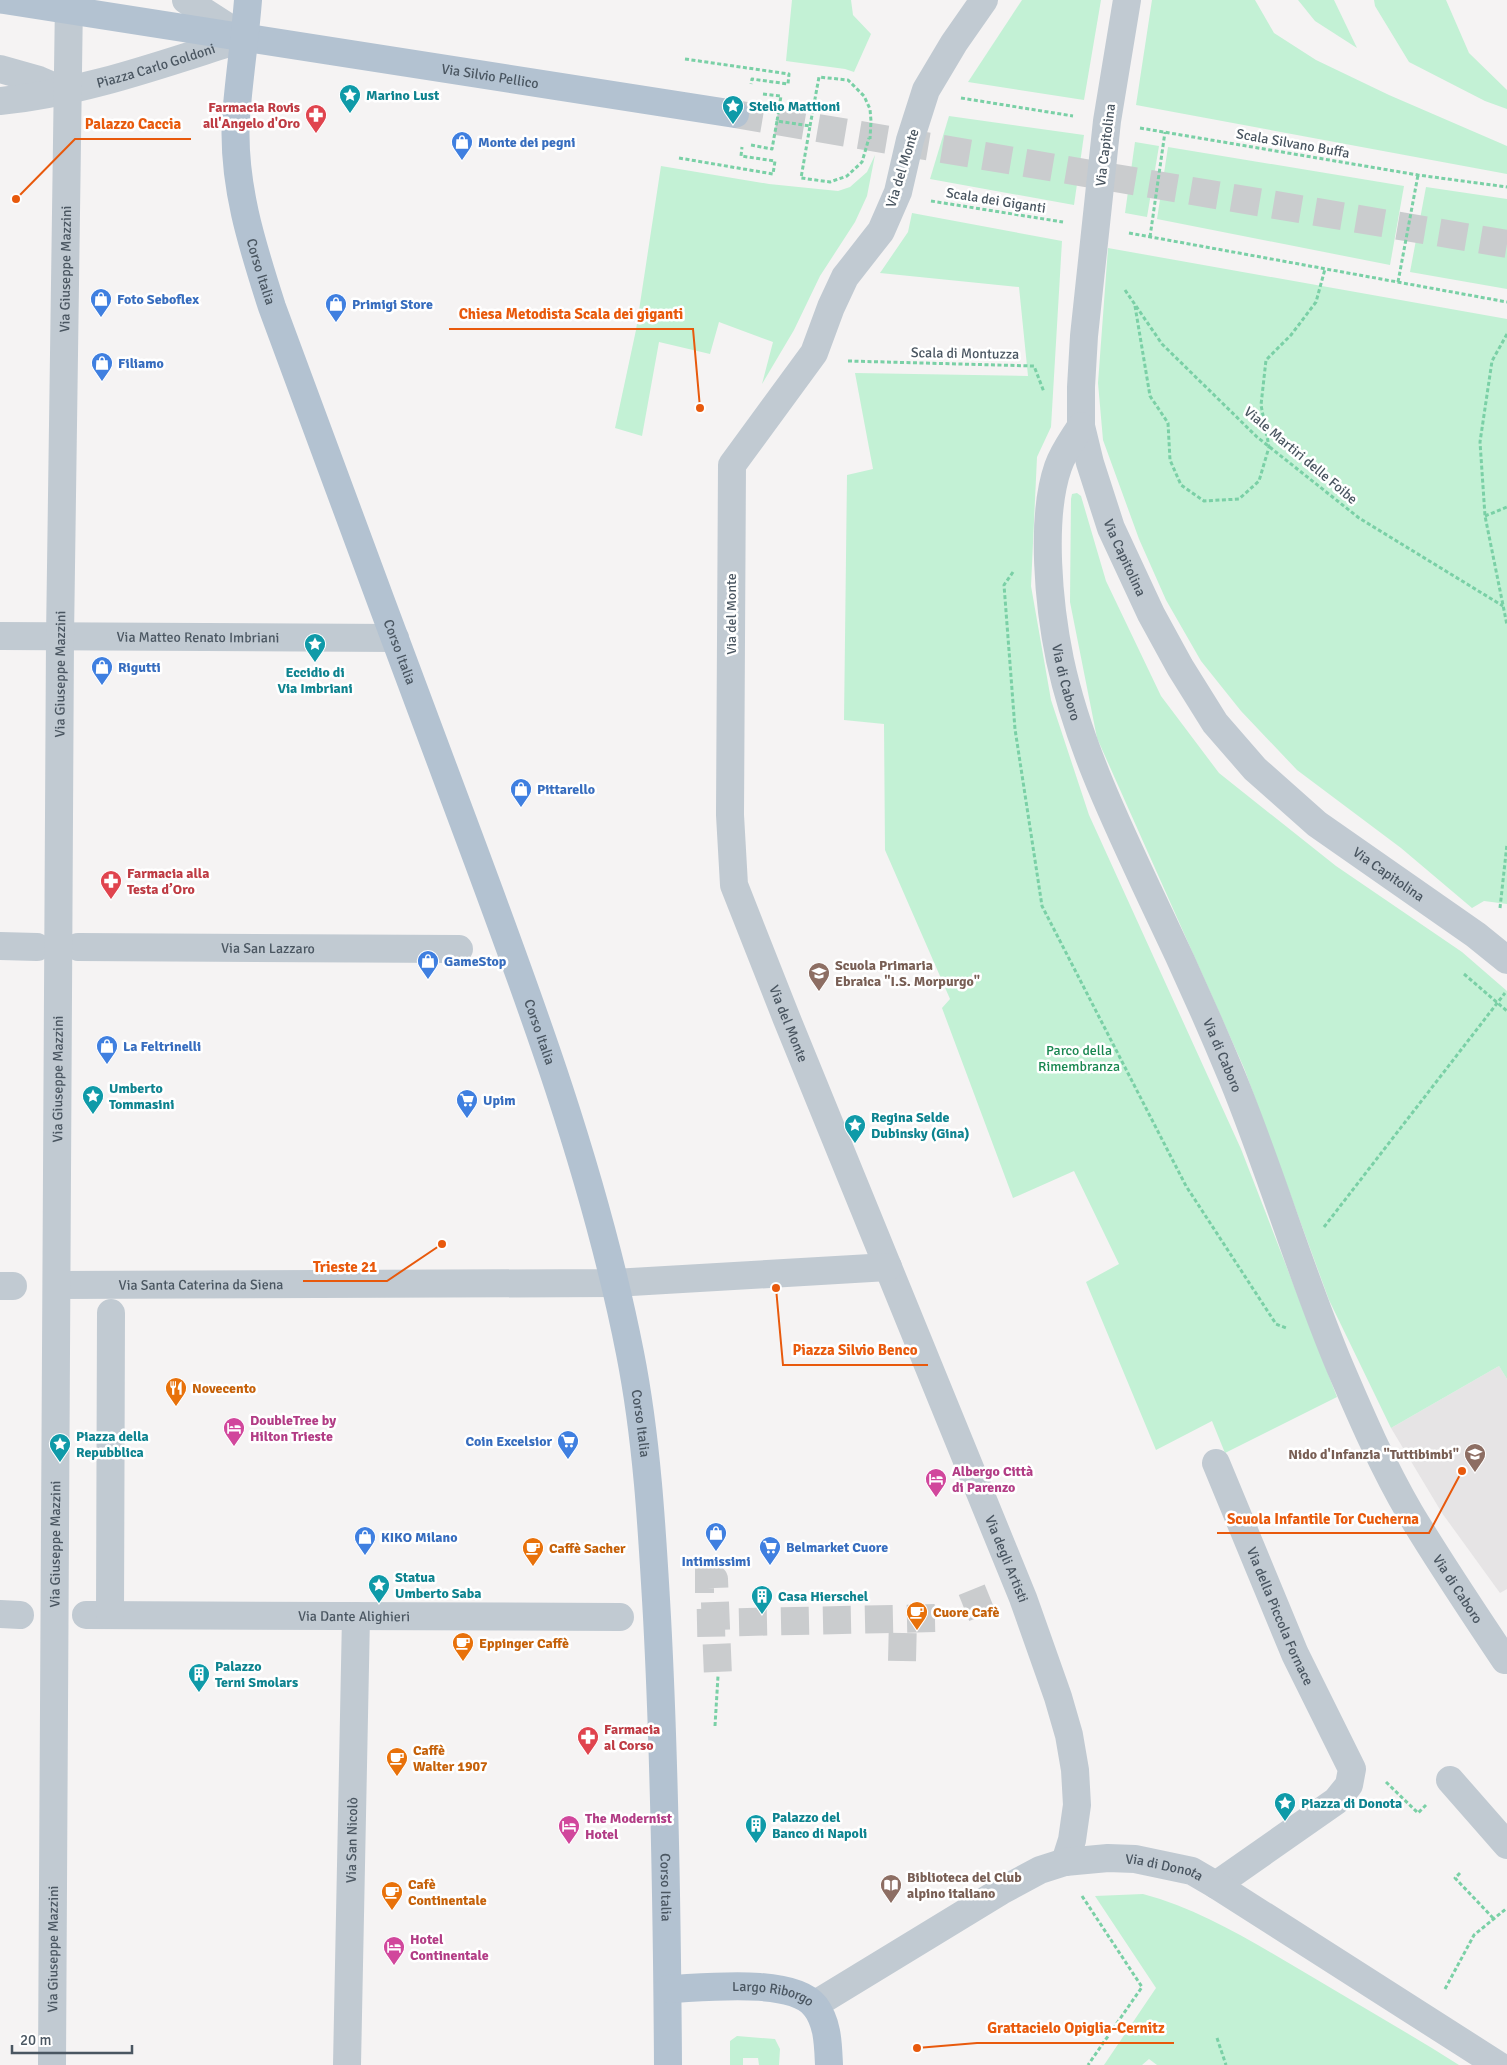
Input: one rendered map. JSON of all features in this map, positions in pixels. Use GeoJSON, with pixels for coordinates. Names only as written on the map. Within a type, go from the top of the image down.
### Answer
{"type":"FeatureCollection","features":[{"type":"Feature","properties":{"kind":"main road","name":"Piazza Carlo Goldoni"},"geometry":{"type":"LineString","coordinates":[[4,0],[69,5],[245,38]]}},
{"type":"Feature","properties":{"kind":"main road"},"geometry":{"type":"LineString","coordinates":[[245,38],[248,0]]}},
{"type":"Feature","properties":{"kind":"main road","name":"Via Silvio Pellico"},"geometry":{"type":"LineString","coordinates":[[245,38],[735,114]]}},
{"type":"Feature","properties":{"kind":"main road","name":"Corso Italia"},"geometry":{"type":"LineString","coordinates":[[245,38],[236,118],[238,180],[250,240],[272,307],[511,949],[567,1112],[595,1201],[631,1356],[643,1433],[664,1750],[668,2065]]}},
{"type":"Feature","properties":{"kind":"main road","name":"Largo Riborgo"},"geometry":{"type":"LineString","coordinates":[[668,1989],[751,1987],[781,1989],[800,1995],[814,2005],[825,2023],[829,2065]]}},
{"type":"Feature","properties":{"kind":"street","name":"Piazza Carlo Goldoni"},"geometry":{"type":"LineString","coordinates":[[186,0],[245,38]]}},
{"type":"Feature","properties":{"kind":"street","name":"Via del Monte"},"geometry":{"type":"LineString","coordinates":[[888,1268],[734,885],[730,815],[732,465],[814,353],[831,307],[845,277],[881,231],[898,192],[910,140],[926,90],[954,43],[984,0]]}},
{"type":"Feature","properties":{"kind":"street","name":"Via Capitolina"},"geometry":{"type":"LineString","coordinates":[[1128,0],[1107,121],[1094,227],[1084,336],[1081,426],[1090,463],[1111,528],[1150,614],[1180,667],[1215,723],[1255,770],[1317,824],[1476,935],[1507,960]]}},
{"type":"Feature","properties":{"kind":"street"},"geometry":{"type":"LineString","coordinates":[[0,69],[39,80],[67,92],[69,5]]}},
{"type":"Feature","properties":{"kind":"street","name":"Piazza Carlo Goldoni"},"geometry":{"type":"LineString","coordinates":[[0,101],[34,98],[67,92],[245,38]]}},
{"type":"Feature","properties":{"kind":"street","name":"Via Giuseppe Mazzini"},"geometry":{"type":"LineString","coordinates":[[52,2065],[60,638],[67,92]]}},
{"type":"Feature","properties":{"kind":"street","name":"Via di Caboro"},"geometry":{"type":"LineString","coordinates":[[1081,426],[1058,467],[1050,515],[1048,557],[1051,600],[1061,664],[1083,739],[1107,805],[1154,903],[1232,1077],[1272,1181],[1320,1319],[1364,1420],[1409,1510],[1505,1660]]}},
{"type":"Feature","properties":{"kind":"street","name":"Via Matteo Renato Imbriani"},"geometry":{"type":"LineString","coordinates":[[0,636],[60,638],[395,638]]}},
{"type":"Feature","properties":{"kind":"street"},"geometry":{"type":"LineString","coordinates":[[0,946],[37,947]]}},
{"type":"Feature","properties":{"kind":"street","name":"Via San Lazzaro"},"geometry":{"type":"LineString","coordinates":[[78,947],[459,949]]}},
{"type":"Feature","properties":{"kind":"street","name":"Via Santa Caterina da Siena"},"geometry":{"type":"LineString","coordinates":[[57,1285],[614,1283],[888,1268]]}},
{"type":"Feature","properties":{"kind":"street","name":"Via degli Artisti"},"geometry":{"type":"LineString","coordinates":[[888,1268],[1023,1598],[1070,1736],[1075,1770],[1077,1805],[1072,1840],[1065,1862]]}},
{"type":"Feature","properties":{"kind":"street","name":"Via Dante Alighieri"},"geometry":{"type":"LineString","coordinates":[[111,1313],[98,1615],[620,1617]]}},
{"type":"Feature","properties":{"kind":"street","name":"Via della Piccola Fornace"},"geometry":{"type":"LineString","coordinates":[[1216,1463],[1295,1654],[1352,1769],[1349,1785],[1336,1801],[1216,1884]]}},
{"type":"Feature","properties":{"kind":"street","name":"Via San Nicolò"},"geometry":{"type":"LineString","coordinates":[[346,2065],[356,1616]]}},
{"type":"Feature","properties":{"kind":"street"},"geometry":{"type":"LineString","coordinates":[[1450,1780],[1507,1845]]}},
{"type":"Feature","properties":{"kind":"street","name":"Via di Donota"},"geometry":{"type":"LineString","coordinates":[[814,2005],[1001,1891],[1040,1870],[1065,1862],[1108,1858],[1135,1859],[1192,1871],[1216,1884],[1498,2065]]}},
{"type":"Feature","properties":{"kind":"path"},"geometry":{"type":"LineString","coordinates":[[685,59],[789,74],[788,84],[752,79],[750,92]]}},
{"type":"Feature","properties":{"kind":"path"},"geometry":{"type":"LineString","coordinates":[[819,77],[848,80],[864,96],[870,110],[871,121],[862,162],[847,176],[830,182],[801,178],[810,126],[819,77]]}},
{"type":"Feature","properties":{"kind":"path"},"geometry":{"type":"LineString","coordinates":[[679,158],[773,174],[775,161],[741,156],[743,144],[772,149],[781,96],[758,93]]}},
{"type":"Feature","properties":{"kind":"path"},"geometry":{"type":"LineString","coordinates":[[952,97],[1083,117]]}},
{"type":"Feature","properties":{"kind":"path"},"geometry":{"type":"LineString","coordinates":[[777,121],[810,126]]}},
{"type":"Feature","properties":{"kind":"path","name":"Scala Silvano Buffa"},"geometry":{"type":"LineString","coordinates":[[1131,126],[1418,175],[1507,188]]}},
{"type":"Feature","properties":{"kind":"path"},"geometry":{"type":"LineString","coordinates":[[1150,237],[1165,132]]}},
{"type":"Feature","properties":{"kind":"path"},"geometry":{"type":"LineString","coordinates":[[868,138],[877,140]]}},
{"type":"Feature","properties":{"kind":"path"},"geometry":{"type":"LineString","coordinates":[[1398,282],[1418,175]]}},
{"type":"Feature","properties":{"kind":"path","name":"Scala dei Giganti"},"geometry":{"type":"LineString","coordinates":[[922,199],[1066,222]]}},
{"type":"Feature","properties":{"kind":"path"},"geometry":{"type":"LineString","coordinates":[[1124,232],[1507,302]]}},
{"type":"Feature","properties":{"kind":"path"},"geometry":{"type":"LineString","coordinates":[[1135,306],[1150,396],[1168,423],[1170,460],[1181,486],[1204,502],[1239,499],[1259,481],[1269,447],[1262,405],[1266,360],[1291,336],[1316,302],[1325,269]]}},
{"type":"Feature","properties":{"kind":"path","name":"Viale Martiri delle Foibe"},"geometry":{"type":"LineString","coordinates":[[1124,290],[1162,344],[1257,437],[1359,518],[1503,606]]}},
{"type":"Feature","properties":{"kind":"path"},"geometry":{"type":"LineString","coordinates":[[1507,334],[1492,362],[1480,442],[1485,516],[1507,625]]}},
{"type":"Feature","properties":{"kind":"path","name":"Scala di Montuzza"},"geometry":{"type":"LineString","coordinates":[[845,360],[853,362],[1034,366],[1044,392]]}},
{"type":"Feature","properties":{"kind":"path"},"geometry":{"type":"LineString","coordinates":[[1485,516],[1507,507]]}},
{"type":"Feature","properties":{"kind":"path"},"geometry":{"type":"LineString","coordinates":[[1014,571],[1004,585],[1015,729],[1042,906],[1186,1186],[1276,1324],[1293,1330]]}},
{"type":"Feature","properties":{"kind":"path"},"geometry":{"type":"LineString","coordinates":[[1500,916],[1507,844]]}},
{"type":"Feature","properties":{"kind":"path"},"geometry":{"type":"LineString","coordinates":[[1318,1234],[1507,991]]}},
{"type":"Feature","properties":{"kind":"path"},"geometry":{"type":"LineString","coordinates":[[715,1726],[718,1676]]}},
{"type":"Feature","properties":{"kind":"path"},"geometry":{"type":"LineString","coordinates":[[1460,1873],[1454,1878],[1494,1920]]}},
{"type":"Feature","properties":{"kind":"path"},"geometry":{"type":"LineString","coordinates":[[1080,1893],[1142,1987],[1088,2065]]}},
{"type":"Feature","properties":{"kind":"path"},"geometry":{"type":"LineString","coordinates":[[1426,2020],[1474,1935],[1507,1908]]}},
{"type":"Feature","properties":{"kind":"path"},"geometry":{"type":"LineString","coordinates":[[1217,2038],[1226,2065]]}},
{"type":"Feature","properties":{"kind":"shaded area","name":"Nido d'Infanzia \"Tuttibimbi\""},"geometry":{"type":"Polygon","coordinates":[[[1499,1366],[1507,1379],[1507,1589],[1500,1593],[1442,1513],[1391,1428],[1499,1366]]]}},
{"type":"Feature","properties":{"kind":"green space"},"geometry":{"type":"Polygon","coordinates":[[[792,0],[851,0],[853,15],[871,34],[854,72],[845,69],[786,61],[792,0]]]}},
{"type":"Feature","properties":{"kind":"green space"},"geometry":{"type":"Polygon","coordinates":[[[1022,0],[1101,0],[1084,100],[968,82],[1022,0]]]}},
{"type":"Feature","properties":{"kind":"green space"},"geometry":{"type":"Polygon","coordinates":[[[1152,0],[1255,0],[1274,33],[1316,60],[1389,95],[1507,146],[1507,174],[1136,105],[1152,0]]]}},
{"type":"Feature","properties":{"kind":"green space"},"geometry":{"type":"Polygon","coordinates":[[[1298,0],[1334,0],[1357,48],[1315,21],[1298,0]]]}},
{"type":"Feature","properties":{"kind":"green space"},"geometry":{"type":"Polygon","coordinates":[[[1374,0],[1446,0],[1469,53],[1507,90],[1507,109],[1485,101],[1409,62],[1375,6],[1374,0]]]}},
{"type":"Feature","properties":{"kind":"green space"},"geometry":{"type":"Polygon","coordinates":[[[949,116],[1084,135],[1074,205],[930,179],[949,116]]]}},
{"type":"Feature","properties":{"kind":"green space"},"geometry":{"type":"Polygon","coordinates":[[[1135,142],[1159,146],[1147,217],[1125,213],[1135,142]]]}},
{"type":"Feature","properties":{"kind":"green space"},"geometry":{"type":"Polygon","coordinates":[[[1168,147],[1404,186],[1390,265],[1157,219],[1168,147]]]}},
{"type":"Feature","properties":{"kind":"green space"},"geometry":{"type":"Polygon","coordinates":[[[875,155],[867,196],[855,222],[820,276],[794,330],[762,384],[773,342],[719,322],[710,354],[659,342],[642,436],[615,428],[636,330],[661,166],[769,184],[838,191],[850,187],[867,172],[875,155]]]}},
{"type":"Feature","properties":{"kind":"green space"},"geometry":{"type":"Polygon","coordinates":[[[1426,187],[1507,199],[1507,289],[1410,272],[1426,187]]]}},
{"type":"Feature","properties":{"kind":"green space","name":"Parco della Rimembranza"},"geometry":{"type":"Polygon","coordinates":[[[912,213],[1062,241],[1051,427],[1037,457],[1031,586],[1051,700],[1089,815],[1241,1149],[1337,1397],[1225,1453],[1212,1421],[1156,1450],[1086,1282],[1119,1264],[1074,1171],[1013,1198],[942,1008],[950,999],[885,850],[884,724],[844,720],[847,475],[873,469],[855,373],[1028,376],[1019,287],[880,273],[908,232],[912,213]]]}},
{"type":"Feature","properties":{"kind":"green space"},"geometry":{"type":"Polygon","coordinates":[[[1108,248],[1507,319],[1507,904],[1484,901],[1472,908],[1401,848],[1297,770],[1241,711],[1201,661],[1166,600],[1139,539],[1103,440],[1098,383],[1108,248]]]}},
{"type":"Feature","properties":{"kind":"green space"},"geometry":{"type":"Polygon","coordinates":[[[1077,493],[1081,496],[1106,581],[1161,696],[1219,773],[1336,866],[1462,952],[1507,991],[1507,1379],[1499,1366],[1391,1428],[1329,1300],[1244,1068],[1097,738],[1070,602],[1071,499],[1072,494],[1077,493]]]}},
{"type":"Feature","properties":{"kind":"green space"},"geometry":{"type":"Polygon","coordinates":[[[1143,1894],[1187,1909],[1229,1929],[1459,2065],[1157,2065],[1149,2059],[1142,2065],[1104,2065],[1156,1988],[1095,1896],[1143,1894]]]}},
{"type":"Feature","properties":{"kind":"green space"},"geometry":{"type":"Polygon","coordinates":[[[737,2036],[775,2039],[780,2049],[779,2065],[759,2065],[758,2058],[743,2058],[743,2065],[730,2065],[730,2041],[737,2036]]]}},
{"type":"Feature","properties":{"kind":"tunnel"},"geometry":{"type":"LineString","coordinates":[[735,114],[1507,244]]}},
{"type":"Feature","properties":{"kind":"tunnel"},"geometry":{"type":"LineString","coordinates":[[695,1579],[714,1579],[718,1676]]}},
{"type":"Feature","properties":{"kind":"tunnel"},"geometry":{"type":"LineString","coordinates":[[964,1608],[996,1595]]}},
{"type":"Feature","properties":{"kind":"tunnel"},"geometry":{"type":"LineString","coordinates":[[697,1623],[938,1618]]}},
{"type":"Feature","properties":{"kind":"tunnel"},"geometry":{"type":"LineString","coordinates":[[902,1661],[903,1619]]}},
{"type":"Feature","properties":{"kind":"place","name":"Marino Lust"},"geometry":{"type":"Point","coordinates":[350,114]}},
{"type":"Feature","properties":{"kind":"place","name":"Stelio Mattioni"},"geometry":{"type":"Point","coordinates":[733,125]}},
{"type":"Feature","properties":{"kind":"place","name":"Farmacia Rovis all'Angelo d'Oro"},"geometry":{"type":"Point","coordinates":[316,134]}},
{"type":"Feature","properties":{"kind":"place","name":"Monte dei pegni"},"geometry":{"type":"Point","coordinates":[462,161]}},
{"type":"Feature","properties":{"kind":"place","name":"Palazzo Caccia"},"geometry":{"type":"Point","coordinates":[16,199]}},
{"type":"Feature","properties":{"kind":"place","name":"Foto Seboflex"},"geometry":{"type":"Point","coordinates":[101,318]}},
{"type":"Feature","properties":{"kind":"place","name":"Primigi Store"},"geometry":{"type":"Point","coordinates":[336,323]}},
{"type":"Feature","properties":{"kind":"place","name":"Filiamo"},"geometry":{"type":"Point","coordinates":[102,382]}},
{"type":"Feature","properties":{"kind":"place","name":"Chiesa Metodista Scala dei giganti"},"geometry":{"type":"Point","coordinates":[700,408]}},
{"type":"Feature","properties":{"kind":"place","name":"Eccidio di Via Imbriani"},"geometry":{"type":"Point","coordinates":[315,663]}},
{"type":"Feature","properties":{"kind":"place","name":"Rigutti"},"geometry":{"type":"Point","coordinates":[102,686]}},
{"type":"Feature","properties":{"kind":"place","name":"Pittarello"},"geometry":{"type":"Point","coordinates":[521,808]}},
{"type":"Feature","properties":{"kind":"place","name":"Farmacia alla Testa d’Oro"},"geometry":{"type":"Point","coordinates":[111,900]}},
{"type":"Feature","properties":{"kind":"place","name":"GameStop"},"geometry":{"type":"Point","coordinates":[428,980]}},
{"type":"Feature","properties":{"kind":"place","name":"Scuola Primaria Ebraica \"I.S. Morpurgo\""},"geometry":{"type":"Point","coordinates":[819,992]}},
{"type":"Feature","properties":{"kind":"place","name":"La Feltrinelli"},"geometry":{"type":"Point","coordinates":[107,1065]}},
{"type":"Feature","properties":{"kind":"place","name":"Umberto Tommasini"},"geometry":{"type":"Point","coordinates":[93,1115]}},
{"type":"Feature","properties":{"kind":"place","name":"Upim"},"geometry":{"type":"Point","coordinates":[467,1119]}},
{"type":"Feature","properties":{"kind":"place","name":"Regina Selde Dubinsky (Gina)"},"geometry":{"type":"Point","coordinates":[855,1144]}},
{"type":"Feature","properties":{"kind":"place","name":"Trieste 21"},"geometry":{"type":"Point","coordinates":[442,1244]}},
{"type":"Feature","properties":{"kind":"place","name":"Piazza Silvio Benco"},"geometry":{"type":"Point","coordinates":[776,1288]}},
{"type":"Feature","properties":{"kind":"place","name":"Novecento"},"geometry":{"type":"Point","coordinates":[176,1407]}},
{"type":"Feature","properties":{"kind":"place","name":"DoubleTree by Hilton Trieste"},"geometry":{"type":"Point","coordinates":[234,1447]}},
{"type":"Feature","properties":{"kind":"place","name":"Coin Excelsior"},"geometry":{"type":"Point","coordinates":[568,1460]}},
{"type":"Feature","properties":{"kind":"place","name":"Piazza della Repubblica"},"geometry":{"type":"Point","coordinates":[60,1463]}},
{"type":"Feature","properties":{"kind":"place","name":"Scuola Infantile Tor Cucherna"},"geometry":{"type":"Point","coordinates":[1462,1471]}},
{"type":"Feature","properties":{"kind":"place","name":"Nido d'Infanzia \"Tuttibimbi\""},"geometry":{"type":"Point","coordinates":[1475,1473]}},
{"type":"Feature","properties":{"kind":"place","name":"Albergo Città di Parenzo"},"geometry":{"type":"Point","coordinates":[936,1498]}},
{"type":"Feature","properties":{"kind":"place","name":"Intimissimi"},"geometry":{"type":"Point","coordinates":[716,1552]}},
{"type":"Feature","properties":{"kind":"place","name":"KIKO Milano"},"geometry":{"type":"Point","coordinates":[365,1556]}},
{"type":"Feature","properties":{"kind":"place","name":"Belmarket Cuore"},"geometry":{"type":"Point","coordinates":[770,1566]}},
{"type":"Feature","properties":{"kind":"place","name":"Caffè Sacher"},"geometry":{"type":"Point","coordinates":[533,1567]}},
{"type":"Feature","properties":{"kind":"place","name":"Statua Umberto Saba"},"geometry":{"type":"Point","coordinates":[379,1604]}},
{"type":"Feature","properties":{"kind":"place","name":"Casa Hierschel"},"geometry":{"type":"Point","coordinates":[762,1615]}},
{"type":"Feature","properties":{"kind":"place","name":"Cuore Cafè"},"geometry":{"type":"Point","coordinates":[917,1631]}},
{"type":"Feature","properties":{"kind":"place","name":"Eppinger Caffè"},"geometry":{"type":"Point","coordinates":[463,1662]}},
{"type":"Feature","properties":{"kind":"place","name":"Palazzo Terni Smolars"},"geometry":{"type":"Point","coordinates":[199,1693]}},
{"type":"Feature","properties":{"kind":"place","name":"Farmacia al Corso"},"geometry":{"type":"Point","coordinates":[588,1756]}},
{"type":"Feature","properties":{"kind":"place","name":"Caffè Walter 1907"},"geometry":{"type":"Point","coordinates":[397,1777]}},
{"type":"Feature","properties":{"kind":"place","name":"Piazza di Donota"},"geometry":{"type":"Point","coordinates":[1285,1822]}},
{"type":"Feature","properties":{"kind":"place","name":"Palazzo del Banco di Napoli"},"geometry":{"type":"Point","coordinates":[756,1844]}},
{"type":"Feature","properties":{"kind":"place","name":"The Modernist Hotel"},"geometry":{"type":"Point","coordinates":[569,1845]}},
{"type":"Feature","properties":{"kind":"place","name":"Biblioteca del Club alpino italiano"},"geometry":{"type":"Point","coordinates":[891,1904]}},
{"type":"Feature","properties":{"kind":"place","name":"Cafè Continentale"},"geometry":{"type":"Point","coordinates":[392,1911]}},
{"type":"Feature","properties":{"kind":"place","name":"Hotel Continentale"},"geometry":{"type":"Point","coordinates":[394,1966]}},
{"type":"Feature","properties":{"kind":"place","name":"Grattacielo Opiglia-Cernitz"},"geometry":{"type":"Point","coordinates":[917,2048]}}]}
